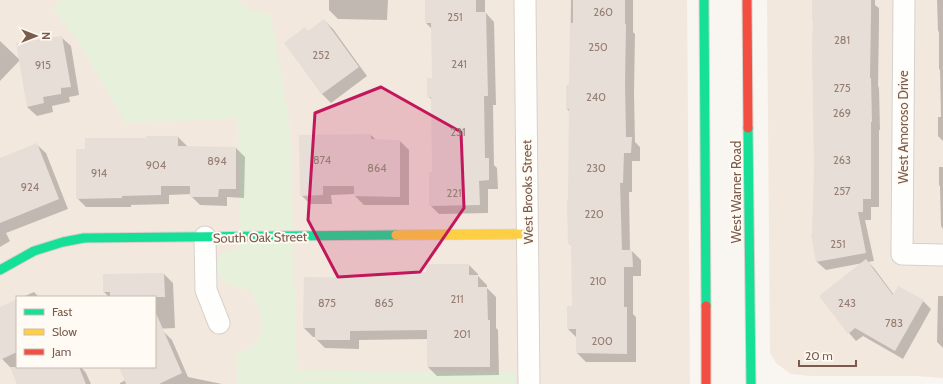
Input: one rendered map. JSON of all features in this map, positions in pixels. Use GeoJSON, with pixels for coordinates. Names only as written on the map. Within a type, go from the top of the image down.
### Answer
{"type":"FeatureCollection","features":[{"type":"Feature","properties":{"kind":"main road"},"geometry":{"type":"LineString","coordinates":[[704,0],[706,384]]}},
{"type":"Feature","properties":{"kind":"main road","name":"West Warner Road"},"geometry":{"type":"LineString","coordinates":[[747,0],[751,384]]}},
{"type":"Feature","properties":{"kind":"main road","name":"South Oak Street"},"geometry":{"type":"LineString","coordinates":[[0,270],[34,252],[63,242],[84,238],[527,234]]}},
{"type":"Feature","properties":{"kind":"street","name":"West Brooks Street"},"geometry":{"type":"LineString","coordinates":[[525,0],[530,384]]}},
{"type":"Feature","properties":{"kind":"street","name":"West Amoroso Drive"},"geometry":{"type":"LineString","coordinates":[[904,0],[902,254],[943,255]]}},
{"type":"Feature","properties":{"kind":"street"},"geometry":{"type":"LineString","coordinates":[[205,237],[206,290],[219,323]]}},
{"type":"Feature","properties":{"kind":"highlighted area"},"geometry":{"type":"Polygon","coordinates":[[[381,87],[461,132],[464,208],[420,272],[338,277],[308,220],[315,113],[381,87]]]}},
{"type":"Feature","properties":{"kind":"shaded area"},"geometry":{"type":"Polygon","coordinates":[[[0,0],[687,0],[690,384],[0,384],[0,0]]]}},
{"type":"Feature","properties":{"kind":"shaded area"},"geometry":{"type":"Polygon","coordinates":[[[767,0],[943,0],[943,378],[917,376],[811,376],[791,374],[776,363],[770,353],[767,0]]]}},
{"type":"Feature","properties":{"kind":"green space"},"geometry":{"type":"Polygon","coordinates":[[[60,0],[239,0],[249,9],[270,13],[290,123],[297,370],[515,372],[515,384],[238,384],[236,355],[253,346],[262,333],[262,319],[258,304],[250,291],[230,285],[220,278],[217,269],[218,260],[222,254],[228,250],[240,249],[238,118],[126,123],[76,38],[53,9],[60,0]]]}},
{"type":"Feature","properties":{"kind":"building"},"geometry":{"type":"Polygon","coordinates":[[[425,0],[476,0],[476,12],[486,12],[488,96],[484,96],[485,158],[489,158],[489,180],[479,181],[480,205],[429,206],[429,172],[432,172],[431,97],[427,97],[427,78],[432,78],[431,23],[425,23],[425,0]]]}},
{"type":"Feature","properties":{"kind":"building"},"geometry":{"type":"Polygon","coordinates":[[[573,0],[625,0],[626,137],[632,137],[631,153],[624,153],[623,183],[620,183],[622,250],[632,250],[633,267],[624,267],[624,307],[627,307],[627,354],[576,353],[576,329],[567,329],[567,306],[572,306],[571,244],[568,244],[567,200],[569,109],[566,109],[566,85],[569,85],[570,23],[573,23],[573,0]]]}},
{"type":"Feature","properties":{"kind":"building"},"geometry":{"type":"Polygon","coordinates":[[[812,0],[871,0],[871,199],[863,199],[863,212],[858,212],[866,253],[816,262],[811,234],[814,170],[812,0]]]}},
{"type":"Feature","properties":{"kind":"building"},"geometry":{"type":"Polygon","coordinates":[[[324,19],[359,67],[322,94],[284,43],[305,27],[308,31],[324,19]]]}},
{"type":"Feature","properties":{"kind":"building"},"geometry":{"type":"Polygon","coordinates":[[[62,36],[71,87],[61,88],[61,94],[43,97],[44,103],[27,107],[16,43],[62,36]]]}},
{"type":"Feature","properties":{"kind":"building"},"geometry":{"type":"Polygon","coordinates":[[[371,134],[371,139],[400,140],[400,197],[354,196],[354,186],[323,186],[323,195],[300,196],[299,135],[371,134]]]}},
{"type":"Feature","properties":{"kind":"building"},"geometry":{"type":"Polygon","coordinates":[[[146,136],[178,136],[178,146],[236,147],[236,189],[219,189],[218,197],[190,197],[190,186],[161,186],[161,195],[76,199],[76,149],[85,149],[85,138],[146,138],[146,136]]]}},
{"type":"Feature","properties":{"kind":"building"},"geometry":{"type":"Polygon","coordinates":[[[37,143],[59,199],[0,223],[0,158],[37,143]]]}},
{"type":"Feature","properties":{"kind":"building"},"geometry":{"type":"Polygon","coordinates":[[[866,259],[893,295],[898,286],[924,300],[895,351],[855,328],[848,334],[819,296],[866,259]]]}},
{"type":"Feature","properties":{"kind":"building"},"geometry":{"type":"Polygon","coordinates":[[[426,264],[469,264],[469,275],[478,275],[478,287],[487,287],[488,320],[490,320],[490,367],[427,367],[427,330],[350,331],[350,340],[315,340],[315,328],[303,328],[304,277],[361,278],[361,275],[395,275],[395,273],[426,272],[426,264]]]}},
{"type":"Feature","properties":{"kind":"building"},"geometry":{"type":"Polygon","coordinates":[[[164,273],[165,297],[110,296],[110,292],[103,292],[103,274],[164,273]]]}},
{"type":"Feature","properties":{"kind":"building"},"geometry":{"type":"Polygon","coordinates":[[[16,299],[16,352],[0,360],[0,307],[16,299]]]}},
{"type":"Feature","properties":{"kind":"building"},"geometry":{"type":"Polygon","coordinates":[[[156,313],[182,373],[159,384],[126,384],[119,368],[156,368],[156,313]]]}},
{"type":"Feature","properties":{"kind":"building"},"geometry":{"type":"Polygon","coordinates":[[[10,367],[79,368],[86,384],[17,384],[10,367]]]}},
{"type":"Feature","properties":{"kind":"traffic: fast"},"geometry":{"type":"LineString","coordinates":[[704,0],[706,306]]}},
{"type":"Feature","properties":{"kind":"traffic: fast"},"geometry":{"type":"LineString","coordinates":[[748,128],[751,384]]}},
{"type":"Feature","properties":{"kind":"traffic: fast"},"geometry":{"type":"LineString","coordinates":[[0,270],[34,251],[63,242],[84,238],[396,235]]}},
{"type":"Feature","properties":{"kind":"traffic: slow"},"geometry":{"type":"LineString","coordinates":[[396,235],[527,234]]}},
{"type":"Feature","properties":{"kind":"traffic: jam"},"geometry":{"type":"LineString","coordinates":[[747,0],[748,128]]}},
{"type":"Feature","properties":{"kind":"traffic: jam"},"geometry":{"type":"LineString","coordinates":[[706,306],[706,384]]}}]}
